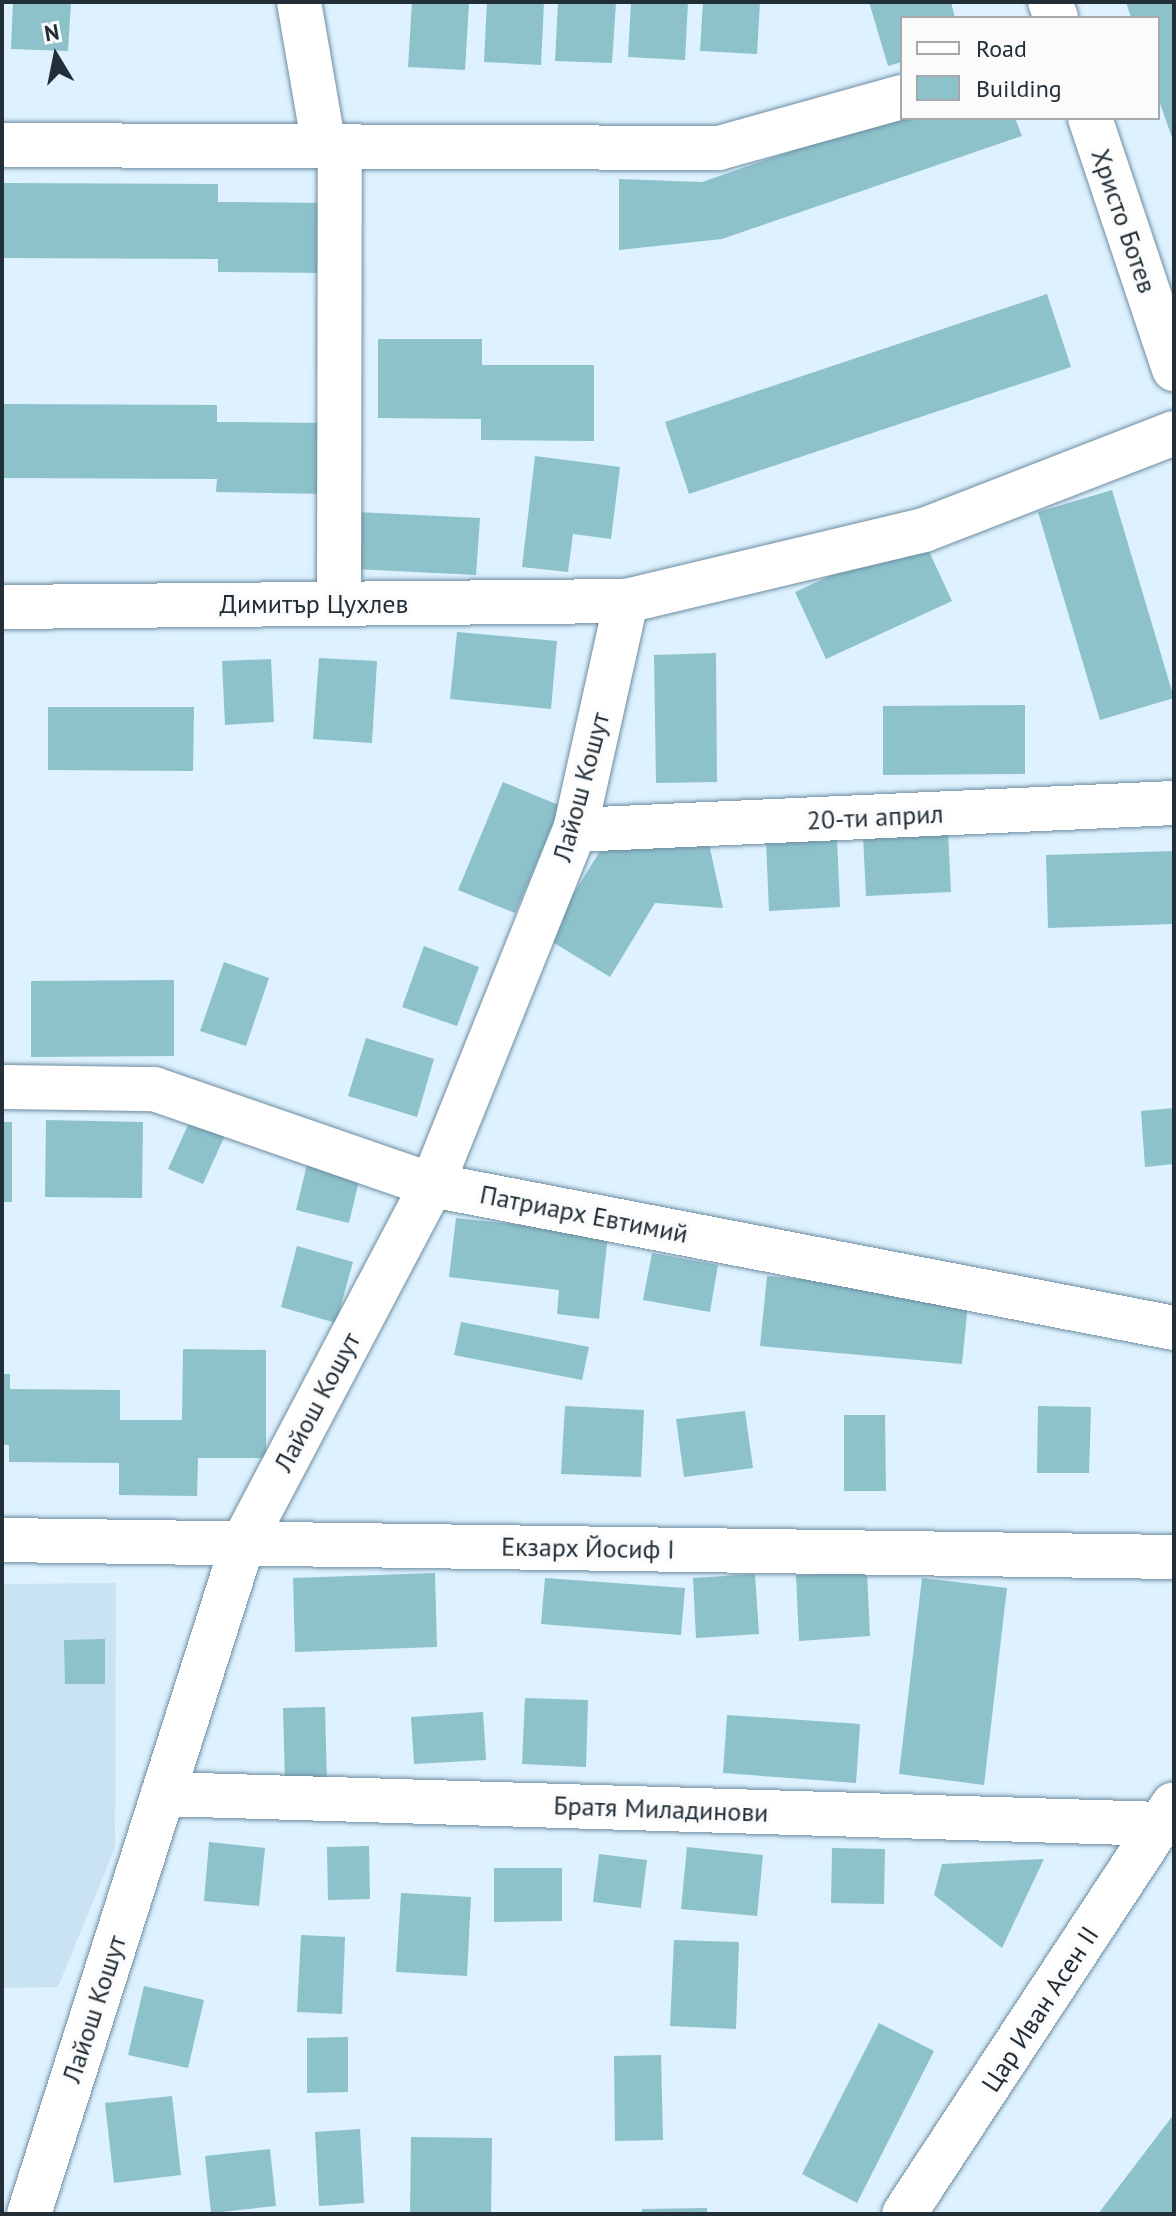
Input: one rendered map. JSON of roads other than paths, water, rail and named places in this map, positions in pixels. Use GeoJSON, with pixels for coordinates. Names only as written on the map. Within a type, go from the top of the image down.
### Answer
{"type":"FeatureCollection","features":[{"type":"Feature","properties":{"kind":"street"},"geometry":{"type":"LineString","coordinates":[[299,2],[332,146],[339,604]]}},
{"type":"Feature","properties":{"kind":"street"},"geometry":{"type":"LineString","coordinates":[[2,145],[719,148],[900,98]]}},
{"type":"Feature","properties":{"kind":"street","name":"Христо Ботев"},"geometry":{"type":"LineString","coordinates":[[1091,120],[1174,369]]}},
{"type":"Feature","properties":{"kind":"street","name":"Димитър Цухлев"},"geometry":{"type":"LineString","coordinates":[[2,607],[626,601],[924,530],[1174,433]]}},
{"type":"Feature","properties":{"kind":"street","name":"Лайош Кошут"},"geometry":{"type":"LineString","coordinates":[[38,2211],[163,1794],[243,1543],[432,1185],[575,830],[626,601]]}},
{"type":"Feature","properties":{"kind":"street","name":"20-ти април"},"geometry":{"type":"LineString","coordinates":[[575,830],[1174,803]]}},
{"type":"Feature","properties":{"kind":"street","name":"Патриарх Евтимий"},"geometry":{"type":"LineString","coordinates":[[2,1087],[154,1089],[432,1185],[1174,1328]]}},
{"type":"Feature","properties":{"kind":"street","name":"Екзарх Йосиф I"},"geometry":{"type":"LineString","coordinates":[[2,1540],[1174,1557]]}},
{"type":"Feature","properties":{"kind":"street","name":"Братя Миладинови"},"geometry":{"type":"LineString","coordinates":[[163,1794],[1167,1814]]}},
{"type":"Feature","properties":{"kind":"street","name":"Цар Иван Асен II"},"geometry":{"type":"LineString","coordinates":[[904,2214],[1167,1814]]}}]}
